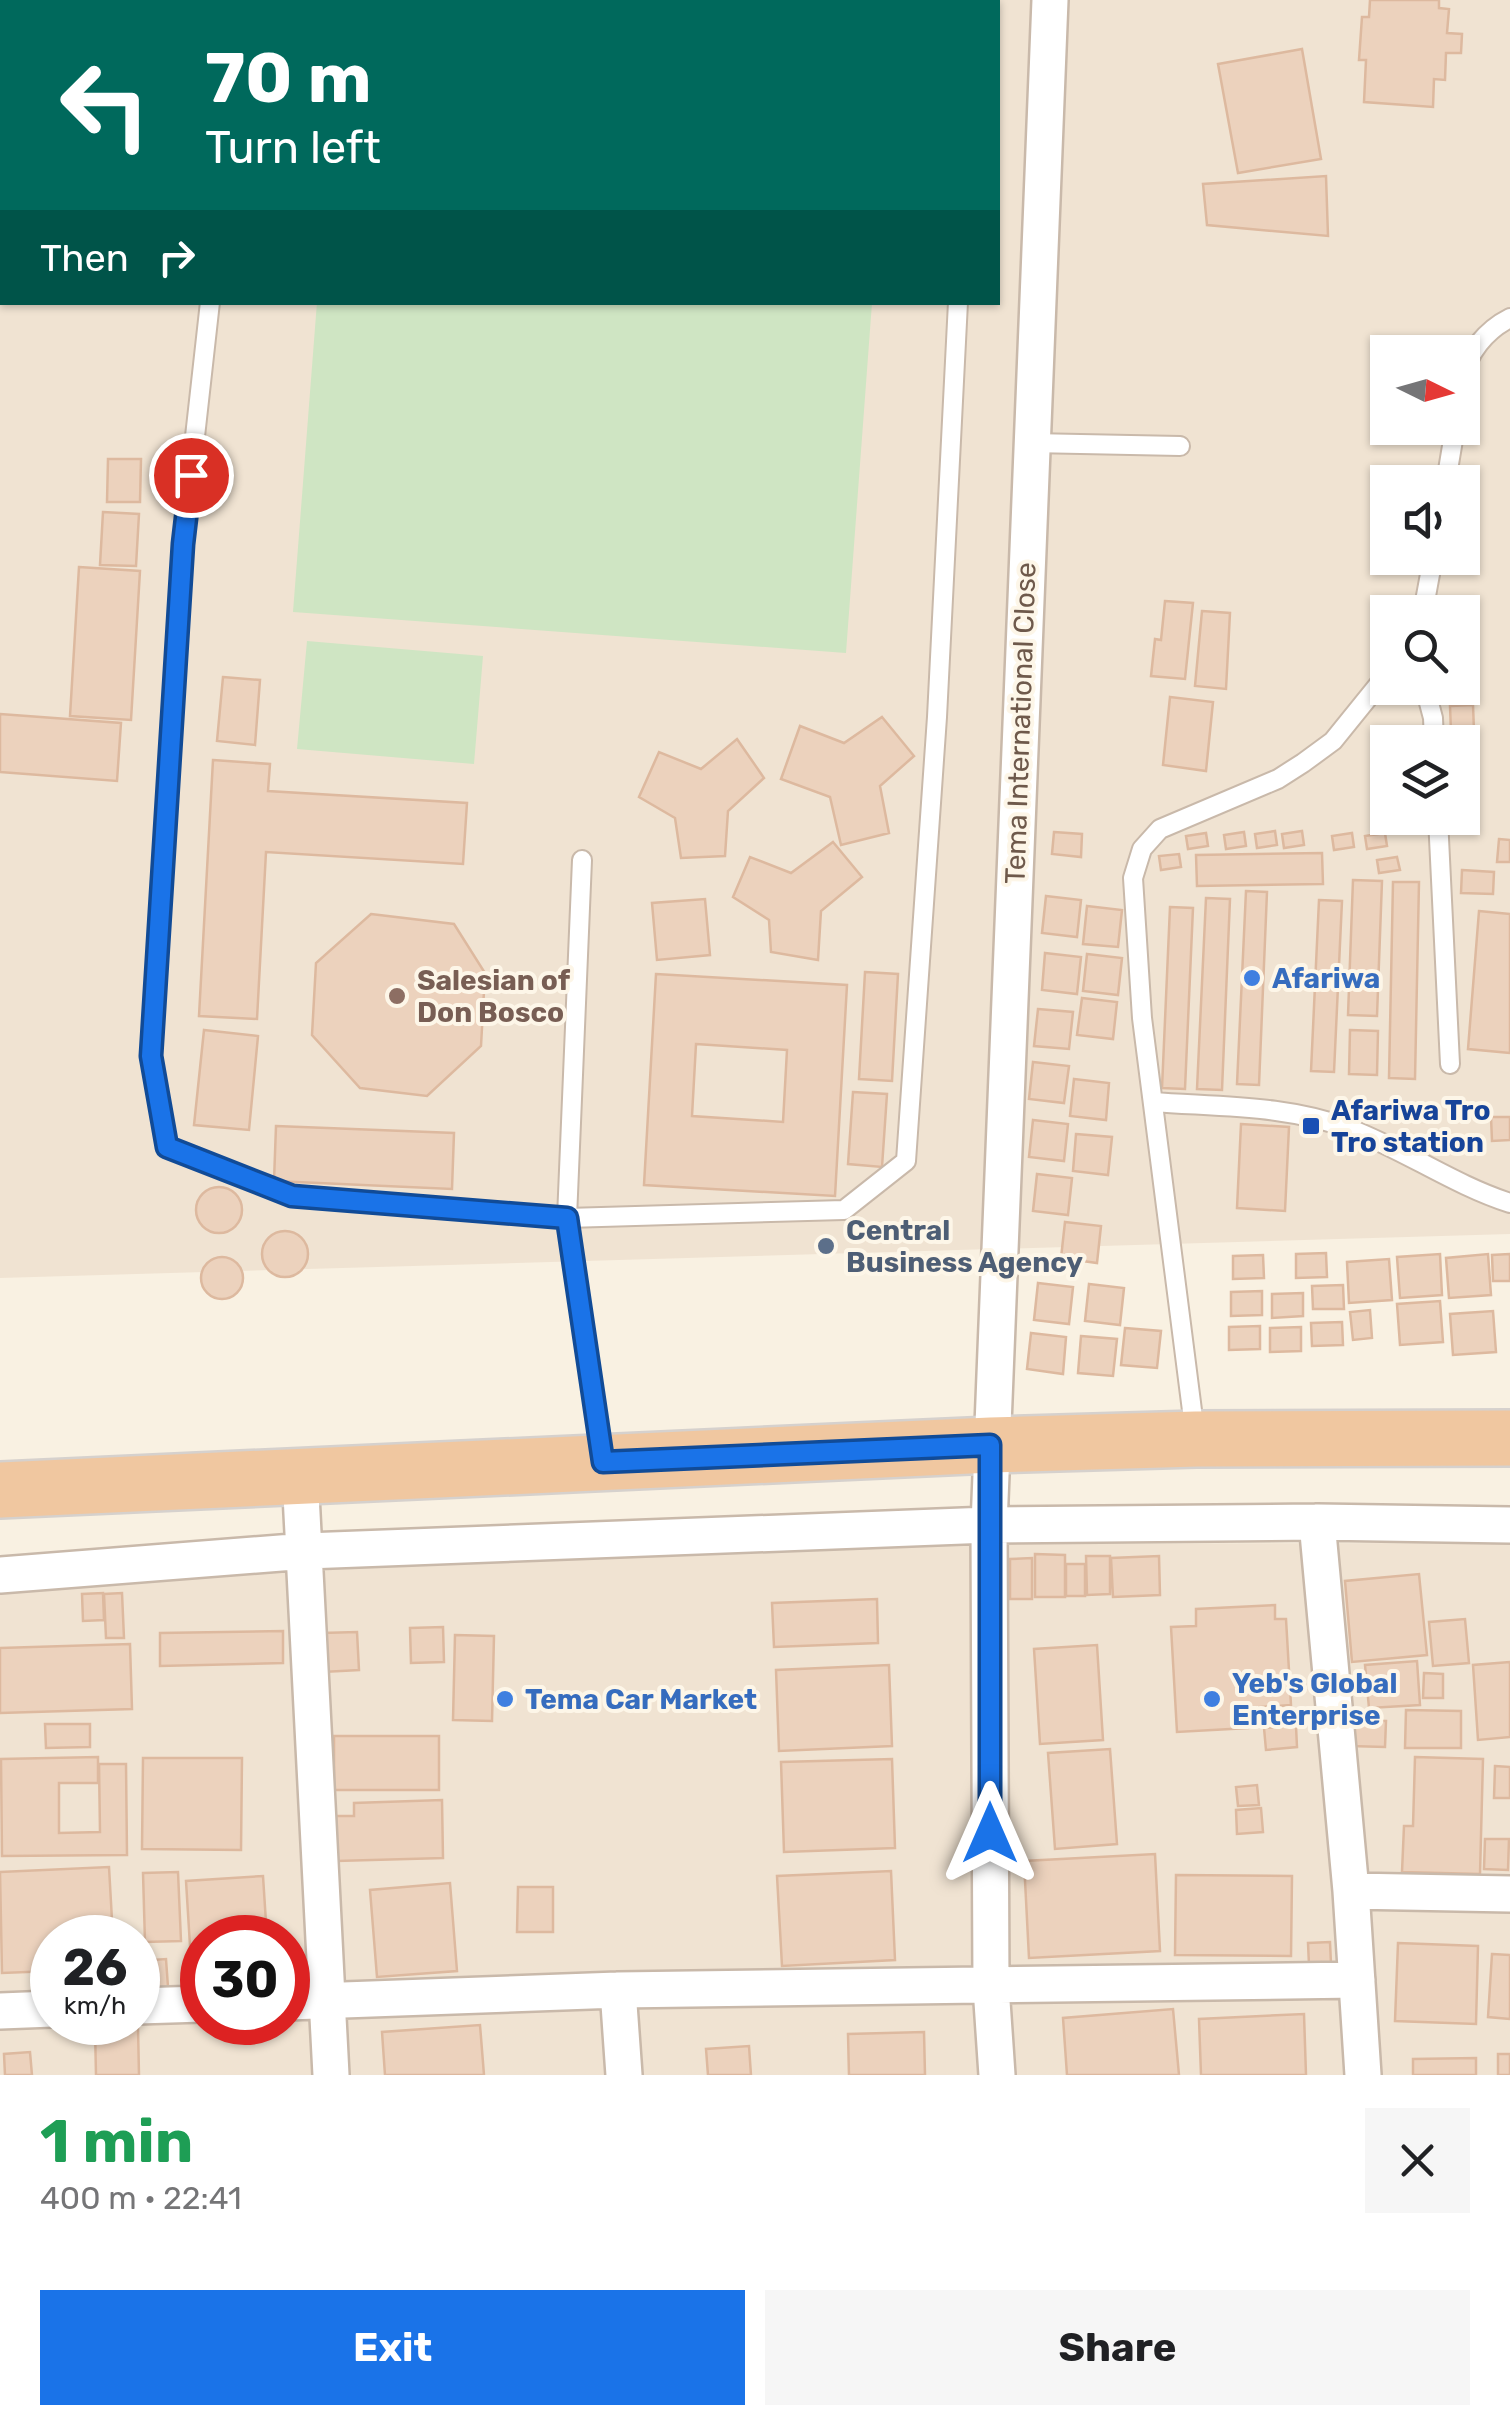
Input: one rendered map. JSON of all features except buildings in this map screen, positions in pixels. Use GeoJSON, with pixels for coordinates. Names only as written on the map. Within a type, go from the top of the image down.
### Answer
{"type":"FeatureCollection","features":[{"type":"Feature","properties":{"kind":"highway"},"geometry":{"type":"LineString","coordinates":[[0,1490],[990,1445],[1510,1438]]}},
{"type":"Feature","properties":{"kind":"street","name":"Tema International Close"},"geometry":{"type":"LineString","coordinates":[[997,2075],[991,1987],[990,1445],[1050,0]]}},
{"type":"Feature","properties":{"kind":"street"},"geometry":{"type":"LineString","coordinates":[[300,1475],[331,2075]]}},
{"type":"Feature","properties":{"kind":"street"},"geometry":{"type":"LineString","coordinates":[[1317,1522],[1364,2075]]}},
{"type":"Feature","properties":{"kind":"street"},"geometry":{"type":"LineString","coordinates":[[0,1574],[306,1551],[989,1526],[1317,1522],[1510,1525]]}},
{"type":"Feature","properties":{"kind":"street"},"geometry":{"type":"LineString","coordinates":[[1351,1891],[1510,1894]]}},
{"type":"Feature","properties":{"kind":"street"},"geometry":{"type":"LineString","coordinates":[[310,2001],[618,1990],[1356,1980]]}},
{"type":"Feature","properties":{"kind":"street"},"geometry":{"type":"LineString","coordinates":[[618,1990],[624,2075]]}},
{"type":"Feature","properties":{"kind":"street"},"geometry":{"type":"LineString","coordinates":[[0,2011],[30,2010]]}},
{"type":"Feature","properties":{"kind":"lane"},"geometry":{"type":"LineString","coordinates":[[210,305],[183,544],[151,1056],[167,1147],[292,1196],[567,1218],[844,1210],[906,1161],[937,717],[958,305]]}},
{"type":"Feature","properties":{"kind":"lane"},"geometry":{"type":"LineString","coordinates":[[1480,342],[1510,318]]}},
{"type":"Feature","properties":{"kind":"lane"},"geometry":{"type":"LineString","coordinates":[[1031,444],[1180,446]]}},
{"type":"Feature","properties":{"kind":"lane"},"geometry":{"type":"LineString","coordinates":[[1196,1440],[1142,1018],[1133,878],[1142,849],[1160,829],[1278,779],[1333,741],[1370,695]]}},
{"type":"Feature","properties":{"kind":"lane"},"geometry":{"type":"LineString","coordinates":[[1439,835],[1450,1064]]}},
{"type":"Feature","properties":{"kind":"lane"},"geometry":{"type":"LineString","coordinates":[[582,860],[567,1218],[603,1462]]}},
{"type":"Feature","properties":{"kind":"lane"},"geometry":{"type":"LineString","coordinates":[[1154,1102],[1283,1112],[1321,1119],[1352,1129],[1476,1192],[1510,1203]]}},
{"type":"Feature","properties":{"kind":"shaded area"},"geometry":{"type":"Polygon","coordinates":[[[1000,0],[1510,0],[1510,1234],[0,1278],[0,305],[1000,305],[1000,0]]]}},
{"type":"Feature","properties":{"kind":"shaded area"},"geometry":{"type":"Polygon","coordinates":[[[1510,1543],[1510,2075],[0,2075],[0,1577],[867,1544],[1510,1543]]]}},
{"type":"Feature","properties":{"kind":"green space"},"geometry":{"type":"Polygon","coordinates":[[[317,305],[872,305],[846,653],[293,612],[317,305]]]}},
{"type":"Feature","properties":{"kind":"green space"},"geometry":{"type":"Polygon","coordinates":[[[307,641],[483,656],[474,764],[297,749],[307,641]]]}},
{"type":"Feature","properties":{"kind":"place","name":"Afariwa"},"geometry":{"type":"Point","coordinates":[1252,978]}},
{"type":"Feature","properties":{"kind":"place","name":"Salesian of Don Bosco"},"geometry":{"type":"Point","coordinates":[397,996]}},
{"type":"Feature","properties":{"kind":"place","name":"Afariwa Tro Tro station"},"geometry":{"type":"Point","coordinates":[1311,1126]}},
{"type":"Feature","properties":{"kind":"place","name":"Central Business Agency"},"geometry":{"type":"Point","coordinates":[826,1246]}},
{"type":"Feature","properties":{"kind":"place","name":"Tema Car Market"},"geometry":{"type":"Point","coordinates":[505,1699]}},
{"type":"Feature","properties":{"kind":"place","name":"Yeb's Global Enterprise"},"geometry":{"type":"Point","coordinates":[1212,1699]}},
{"type":"Feature","properties":{"kind":"route"},"geometry":{"type":"LineString","coordinates":[[191,475],[183,544],[151,1056],[167,1147],[292,1196],[567,1218],[603,1462],[990,1445],[990,1833]]}}]}
